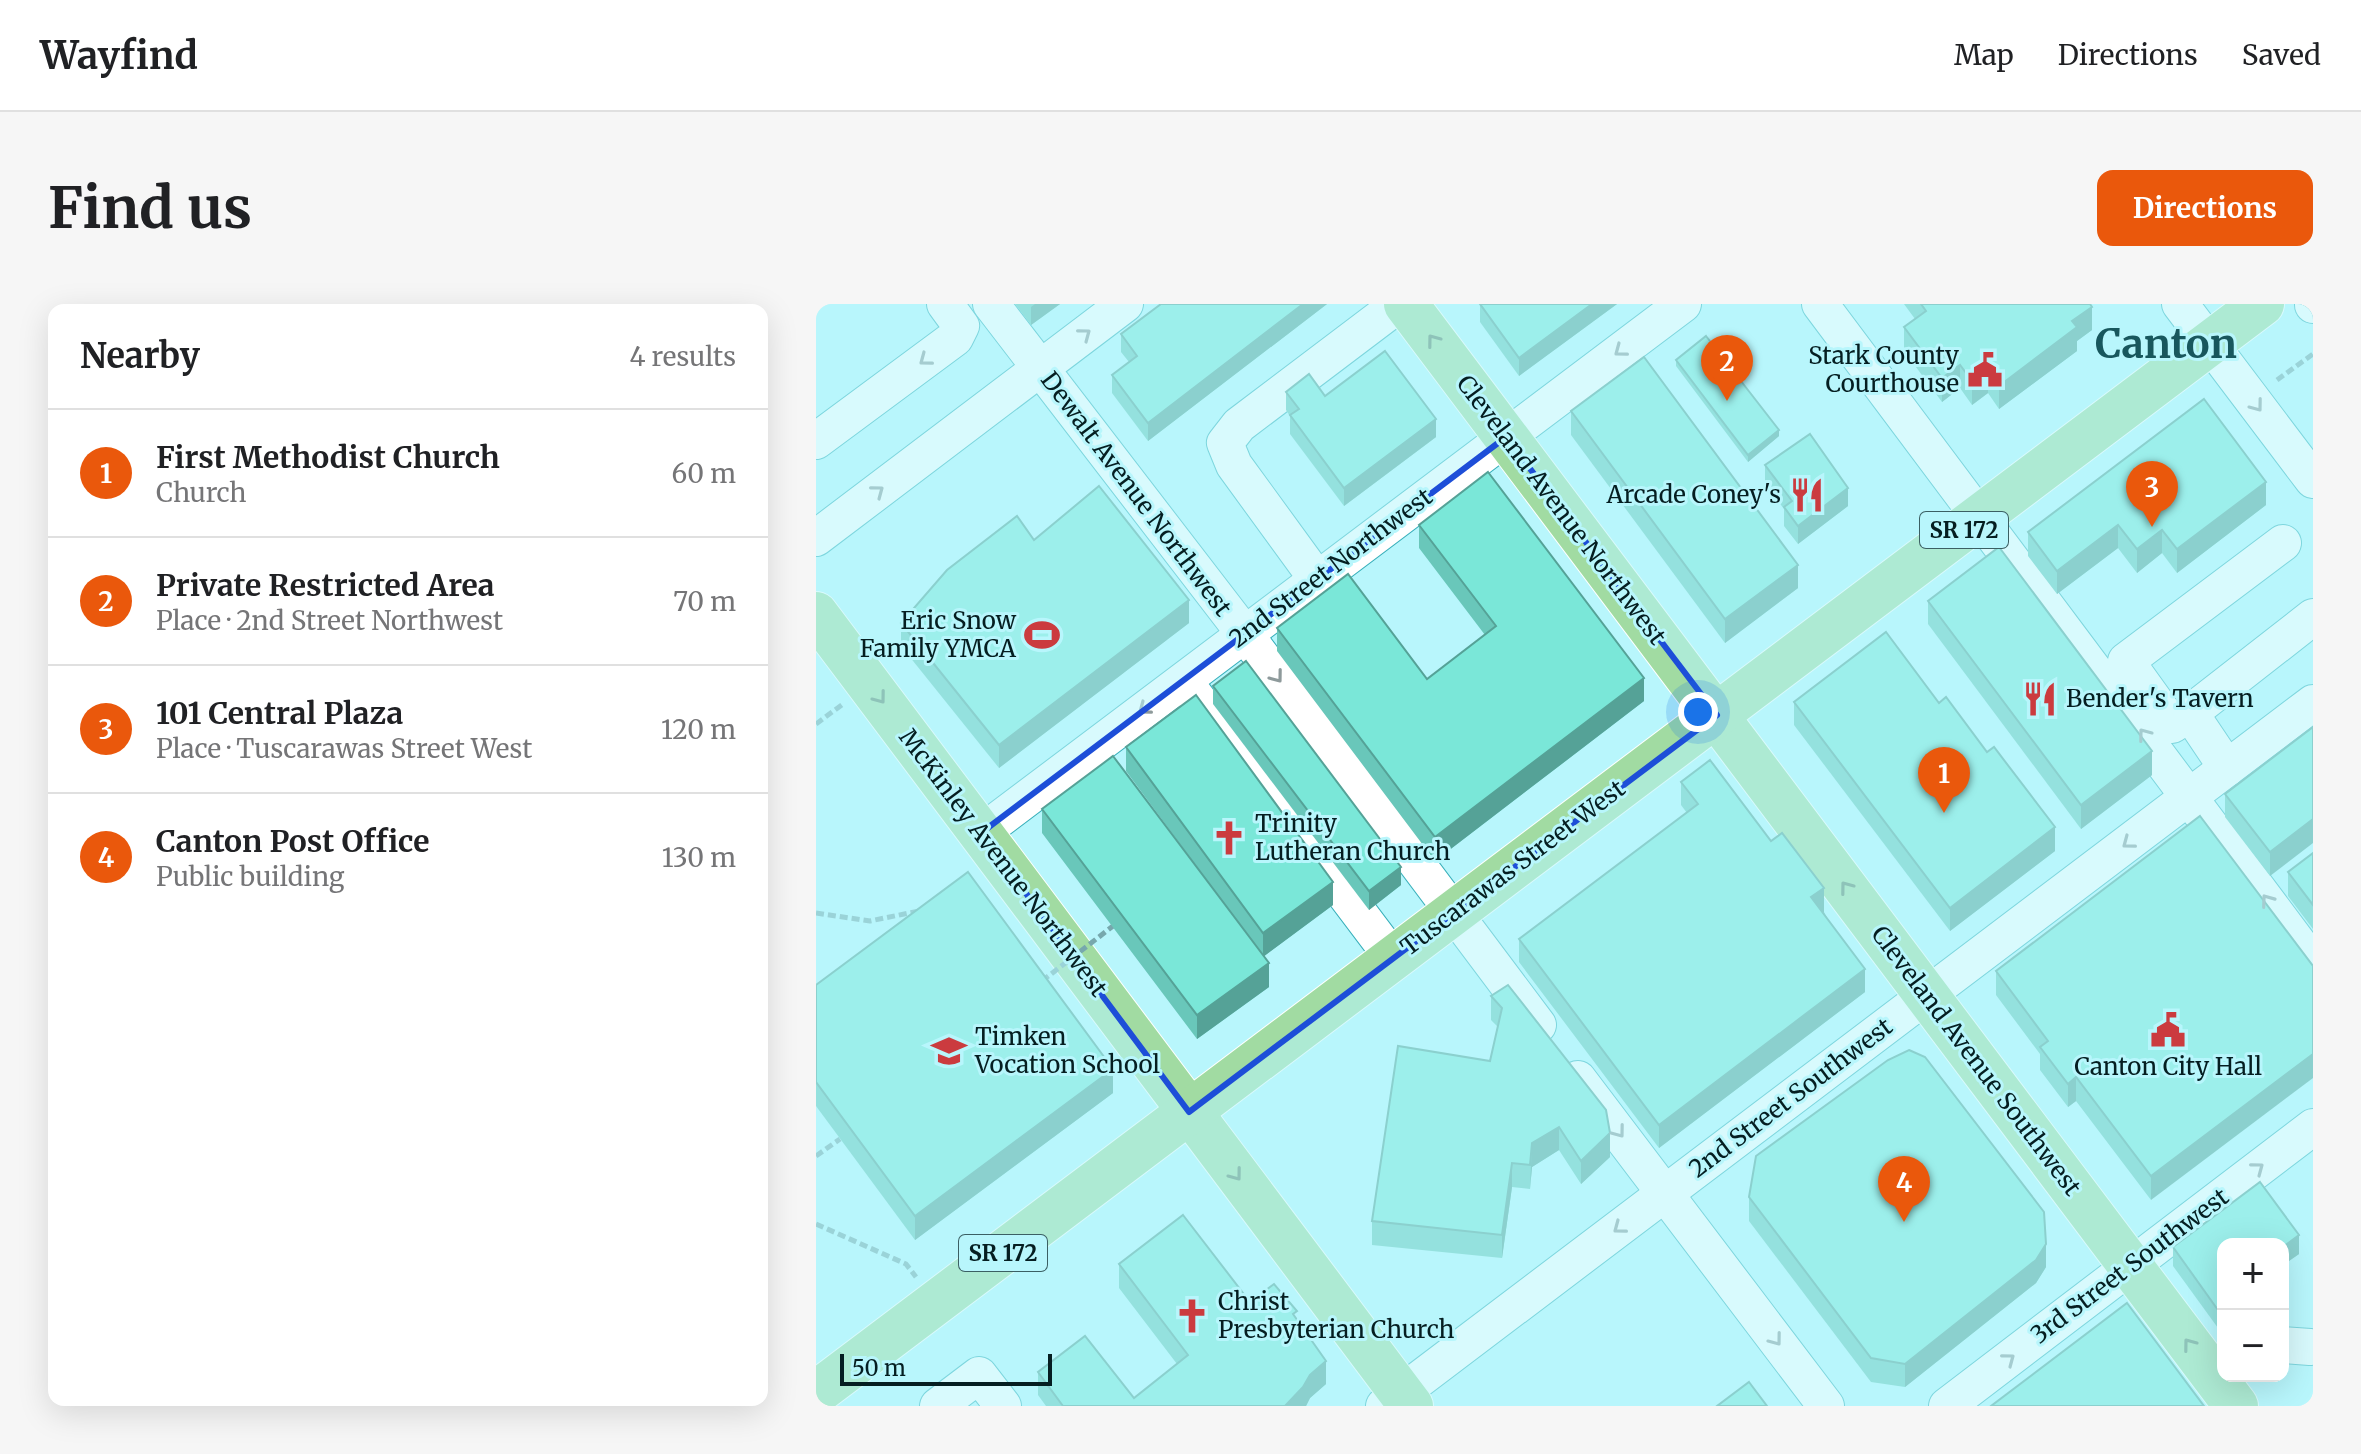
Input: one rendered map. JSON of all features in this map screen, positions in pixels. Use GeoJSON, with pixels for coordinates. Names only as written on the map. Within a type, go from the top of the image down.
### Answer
{"type":"FeatureCollection","features":[{"type":"Feature","properties":{"kind":"main road","name":"Cleveland Avenue Northwest"},"geometry":{"type":"LineString","coordinates":[[1406,304],[1717,715]]}},
{"type":"Feature","properties":{"kind":"main road","name":"SR 172"},"geometry":{"type":"LineString","coordinates":[[2210,344],[2262,304]]}},
{"type":"Feature","properties":{"kind":"main road","name":"Tuscarawas Street West"},"geometry":{"type":"LineString","coordinates":[[816,1393],[2210,344]]}},
{"type":"Feature","properties":{"kind":"main road","name":"McKinley Avenue Northwest"},"geometry":{"type":"LineString","coordinates":[[816,614],[1189,1112],[1399,1402]]}},
{"type":"Feature","properties":{"kind":"main road","name":"Cleveland Avenue Southwest"},"geometry":{"type":"LineString","coordinates":[[1717,715],[2130,1267],[2231,1390]]}},
{"type":"Feature","properties":{"kind":"street","name":"Dewalt Avenue Northwest"},"geometry":{"type":"LineString","coordinates":[[991,304],[1244,633],[1826,1406]]}},
{"type":"Feature","properties":{"kind":"street"},"geometry":{"type":"LineString","coordinates":[[816,538],[1125,304]]}},
{"type":"Feature","properties":{"kind":"street"},"geometry":{"type":"LineString","coordinates":[[1317,579],[1234,465],[1225,443],[1239,425],[1399,304]]}},
{"type":"Feature","properties":{"kind":"street","name":"2nd Street Northwest"},"geometry":{"type":"LineString","coordinates":[[981,833],[1683,304]]}},
{"type":"Feature","properties":{"kind":"street"},"geometry":{"type":"LineString","coordinates":[[1820,304],[2313,963]]}},
{"type":"Feature","properties":{"kind":"street"},"geometry":{"type":"LineString","coordinates":[[2180,304],[2313,480]]}},
{"type":"Feature","properties":{"kind":"street"},"geometry":{"type":"LineString","coordinates":[[816,441],[955,338],[961,326],[950,306]]}},
{"type":"Feature","properties":{"kind":"street"},"geometry":{"type":"LineString","coordinates":[[2283,543],[2126,661],[2172,725],[2313,617]]}},
{"type":"Feature","properties":{"kind":"street"},"geometry":{"type":"LineString","coordinates":[[1183,680],[1393,958]]}},
{"type":"Feature","properties":{"kind":"street","name":"2nd Street Southwest"},"geometry":{"type":"LineString","coordinates":[[1399,1402],[1665,1193],[2313,703]]}},
{"type":"Feature","properties":{"kind":"street"},"geometry":{"type":"LineString","coordinates":[[2190,713],[2227,768]]}},
{"type":"Feature","properties":{"kind":"street","name":"3rd Street Southwest"},"geometry":{"type":"LineString","coordinates":[[1947,1406],[2312,1128]]}},
{"type":"Feature","properties":{"kind":"street"},"geometry":{"type":"LineString","coordinates":[[938,1406],[979,1375],[1003,1406]]}},
{"type":"Feature","properties":{"kind":"path"},"geometry":{"type":"LineString","coordinates":[[2270,385],[2313,354]]}},
{"type":"Feature","properties":{"kind":"path"},"geometry":{"type":"LineString","coordinates":[[816,913],[870,921],[920,910],[932,904]]}},
{"type":"Feature","properties":{"kind":"path"},"geometry":{"type":"LineString","coordinates":[[1035,987],[1113,926]]}},
{"type":"Feature","properties":{"kind":"path"},"geometry":{"type":"LineString","coordinates":[[816,1156],[840,1139]]}},
{"type":"Feature","properties":{"kind":"path"},"geometry":{"type":"LineString","coordinates":[[816,1224],[906,1264],[937,1303]]}},
{"type":"Feature","properties":{"kind":"highlighted area"},"geometry":{"type":"Polygon","coordinates":[[[1506,437],[1717,715],[1189,1112],[981,833],[1506,437]]]}},
{"type":"Feature","properties":{"kind":"building"},"geometry":{"type":"Polygon","coordinates":[[[1161,304],[1303,304],[1148,423],[1112,375],[1137,356],[1121,334],[1161,304]]]}},
{"type":"Feature","properties":{"kind":"building"},"geometry":{"type":"Polygon","coordinates":[[[1480,304],[1592,304],[1519,358],[1480,304]]]}},
{"type":"Feature","properties":{"kind":"building","name":"Stark County Courthouse"},"geometry":{"type":"Polygon","coordinates":[[[1921,304],[2090,304],[2092,307],[2072,321],[2077,327],[1999,386],[1988,370],[1972,381],[1960,365],[1942,378],[1904,327],[1926,311],[1921,304]]]}},
{"type":"Feature","properties":{"kind":"building"},"geometry":{"type":"Polygon","coordinates":[[[1706,336],[1779,430],[1748,455],[1676,360],[1706,336]]]}},
{"type":"Feature","properties":{"kind":"building"},"geometry":{"type":"Polygon","coordinates":[[[1385,351],[1436,419],[1344,488],[1290,415],[1299,409],[1286,392],[1309,374],[1325,396],[1385,351]]]}},
{"type":"Feature","properties":{"kind":"building"},"geometry":{"type":"Polygon","coordinates":[[[1644,357],[1798,565],[1725,619],[1571,411],[1644,357]]]}},
{"type":"Feature","properties":{"kind":"building"},"geometry":{"type":"Polygon","coordinates":[[[2204,399],[2266,482],[2177,549],[2162,530],[2137,549],[2118,525],[2057,571],[2028,532],[2204,399]]]}},
{"type":"Feature","properties":{"kind":"building","name":"Arcade Coney's"},"geometry":{"type":"Polygon","coordinates":[[[1810,434],[1848,488],[1798,526],[1784,507],[1792,501],[1765,465],[1810,434]]]}},
{"type":"Feature","properties":{"kind":"building"},"geometry":{"type":"Polygon","coordinates":[[[1488,472],[1644,678],[1435,837],[1277,628],[1348,574],[1427,679],[1496,626],[1419,525],[1488,472]]]}},
{"type":"Feature","properties":{"kind":"building","name":"Eric Snow Family YMCA"},"geometry":{"type":"Polygon","coordinates":[[[1099,486],[1189,600],[999,745],[901,623],[947,570],[1017,516],[1034,540],[1099,486]]]}},
{"type":"Feature","properties":{"kind":"building","name":"Bender's Tavern"},"geometry":{"type":"Polygon","coordinates":[[[1999,547],[2152,751],[2081,805],[1928,601],[1999,547]]]}},
{"type":"Feature","properties":{"kind":"building"},"geometry":{"type":"Polygon","coordinates":[[[1886,632],[1939,703],[1946,697],[1987,752],[1994,747],[2055,827],[1950,908],[1794,702],[1886,632]]]}},
{"type":"Feature","properties":{"kind":"building"},"geometry":{"type":"Polygon","coordinates":[[[1246,661],[1401,867],[1369,891],[1213,686],[1246,661]]]}},
{"type":"Feature","properties":{"kind":"building","name":"Trinity Lutheran Church"},"geometry":{"type":"Polygon","coordinates":[[[1196,695],[1333,882],[1263,933],[1126,747],[1196,695]]]}},
{"type":"Feature","properties":{"kind":"building"},"geometry":{"type":"Polygon","coordinates":[[[2313,727],[2313,819],[2270,852],[2225,794],[2313,727]]]}},
{"type":"Feature","properties":{"kind":"building"},"geometry":{"type":"Polygon","coordinates":[[[1113,756],[1269,963],[1197,1015],[1042,809],[1113,756]]]}},
{"type":"Feature","properties":{"kind":"building"},"geometry":{"type":"Polygon","coordinates":[[[1710,760],[1771,841],[1782,833],[1824,888],[1811,897],[1865,969],[1659,1125],[1519,939],[1698,804],[1681,782],[1710,760]]]}},
{"type":"Feature","properties":{"kind":"building","name":"Canton City Hall"},"geometry":{"type":"Polygon","coordinates":[[[2200,816],[2313,966],[2313,1054],[2151,1176],[2076,1077],[2068,1084],[2040,1047],[2048,1041],[1996,971],[2200,816]]]}},
{"type":"Feature","properties":{"kind":"building"},"geometry":{"type":"Polygon","coordinates":[[[2313,853],[2313,905],[2288,872],[2313,853]]]}},
{"type":"Feature","properties":{"kind":"building","name":"Timken Vocation School"},"geometry":{"type":"Polygon","coordinates":[[[968,872],[1113,1069],[915,1216],[816,1082],[816,985],[968,872]]]}},
{"type":"Feature","properties":{"kind":"building"},"geometry":{"type":"Polygon","coordinates":[[[1508,985],[1606,1110],[1610,1133],[1581,1161],[1559,1127],[1532,1143],[1530,1165],[1512,1163],[1502,1235],[1372,1221],[1398,1046],[1490,1061],[1502,1008],[1491,996],[1508,985]]]}},
{"type":"Feature","properties":{"kind":"building"},"geometry":{"type":"Polygon","coordinates":[[[1909,1050],[1925,1057],[2044,1212],[2046,1244],[2036,1260],[1905,1364],[1871,1358],[1749,1197],[1756,1156],[1888,1060],[1909,1050]]]}},
{"type":"Feature","properties":{"kind":"building"},"geometry":{"type":"Polygon","coordinates":[[[2260,1182],[2299,1235],[2289,1242],[2289,1238],[2217,1238],[2217,1309],[2173,1247],[2260,1182]]]}},
{"type":"Feature","properties":{"kind":"building","name":"Christ Presbyterian Church"},"geometry":{"type":"Polygon","coordinates":[[[1183,1215],[1250,1302],[1274,1284],[1297,1311],[1293,1314],[1326,1361],[1285,1406],[1063,1406],[1038,1372],[1085,1336],[1134,1398],[1188,1355],[1119,1264],[1183,1215]]]}},
{"type":"Feature","properties":{"kind":"building"},"geometry":{"type":"Polygon","coordinates":[[[2127,1303],[2204,1406],[1991,1406],[2127,1303]]]}},
{"type":"Feature","properties":{"kind":"building"},"geometry":{"type":"Polygon","coordinates":[[[1749,1382],[1767,1406],[1717,1406],[1749,1382]]]}},
{"type":"Feature","properties":{"kind":"place","name":"Stark County Courthouse"},"geometry":{"type":"Point","coordinates":[1985,370]}},
{"type":"Feature","properties":{"kind":"place","name":"Private Restricted Area"},"geometry":{"type":"Point","coordinates":[1727,401]}},
{"type":"Feature","properties":{"kind":"place","name":"Arcade Coney's"},"geometry":{"type":"Point","coordinates":[1807,495]}},
{"type":"Feature","properties":{"kind":"place","name":"101 Central Plaza"},"geometry":{"type":"Point","coordinates":[2152,527]}},
{"type":"Feature","properties":{"kind":"place","name":"Eric Snow Family YMCA"},"geometry":{"type":"Point","coordinates":[1042,635]}},
{"type":"Feature","properties":{"kind":"place","name":"Bender's Tavern"},"geometry":{"type":"Point","coordinates":[2040,699]}},
{"type":"Feature","properties":{"kind":"place","name":"First Methodist Church"},"geometry":{"type":"Point","coordinates":[1944,813]}},
{"type":"Feature","properties":{"kind":"place","name":"Trinity Lutheran Church"},"geometry":{"type":"Point","coordinates":[1229,838]}},
{"type":"Feature","properties":{"kind":"place","name":"Canton City Hall"},"geometry":{"type":"Point","coordinates":[2168,1030]}},
{"type":"Feature","properties":{"kind":"place","name":"Timken Vocation School"},"geometry":{"type":"Point","coordinates":[949,1051]}},
{"type":"Feature","properties":{"kind":"place","name":"Canton Post Office"},"geometry":{"type":"Point","coordinates":[1904,1222]}},
{"type":"Feature","properties":{"kind":"place","name":"Christ Presbyterian Church"},"geometry":{"type":"Point","coordinates":[1192,1316]}},
{"type":"Feature","properties":{"kind":"district","name":"Canton"},"geometry":{"type":"Point","coordinates":[2166,344]}}]}
